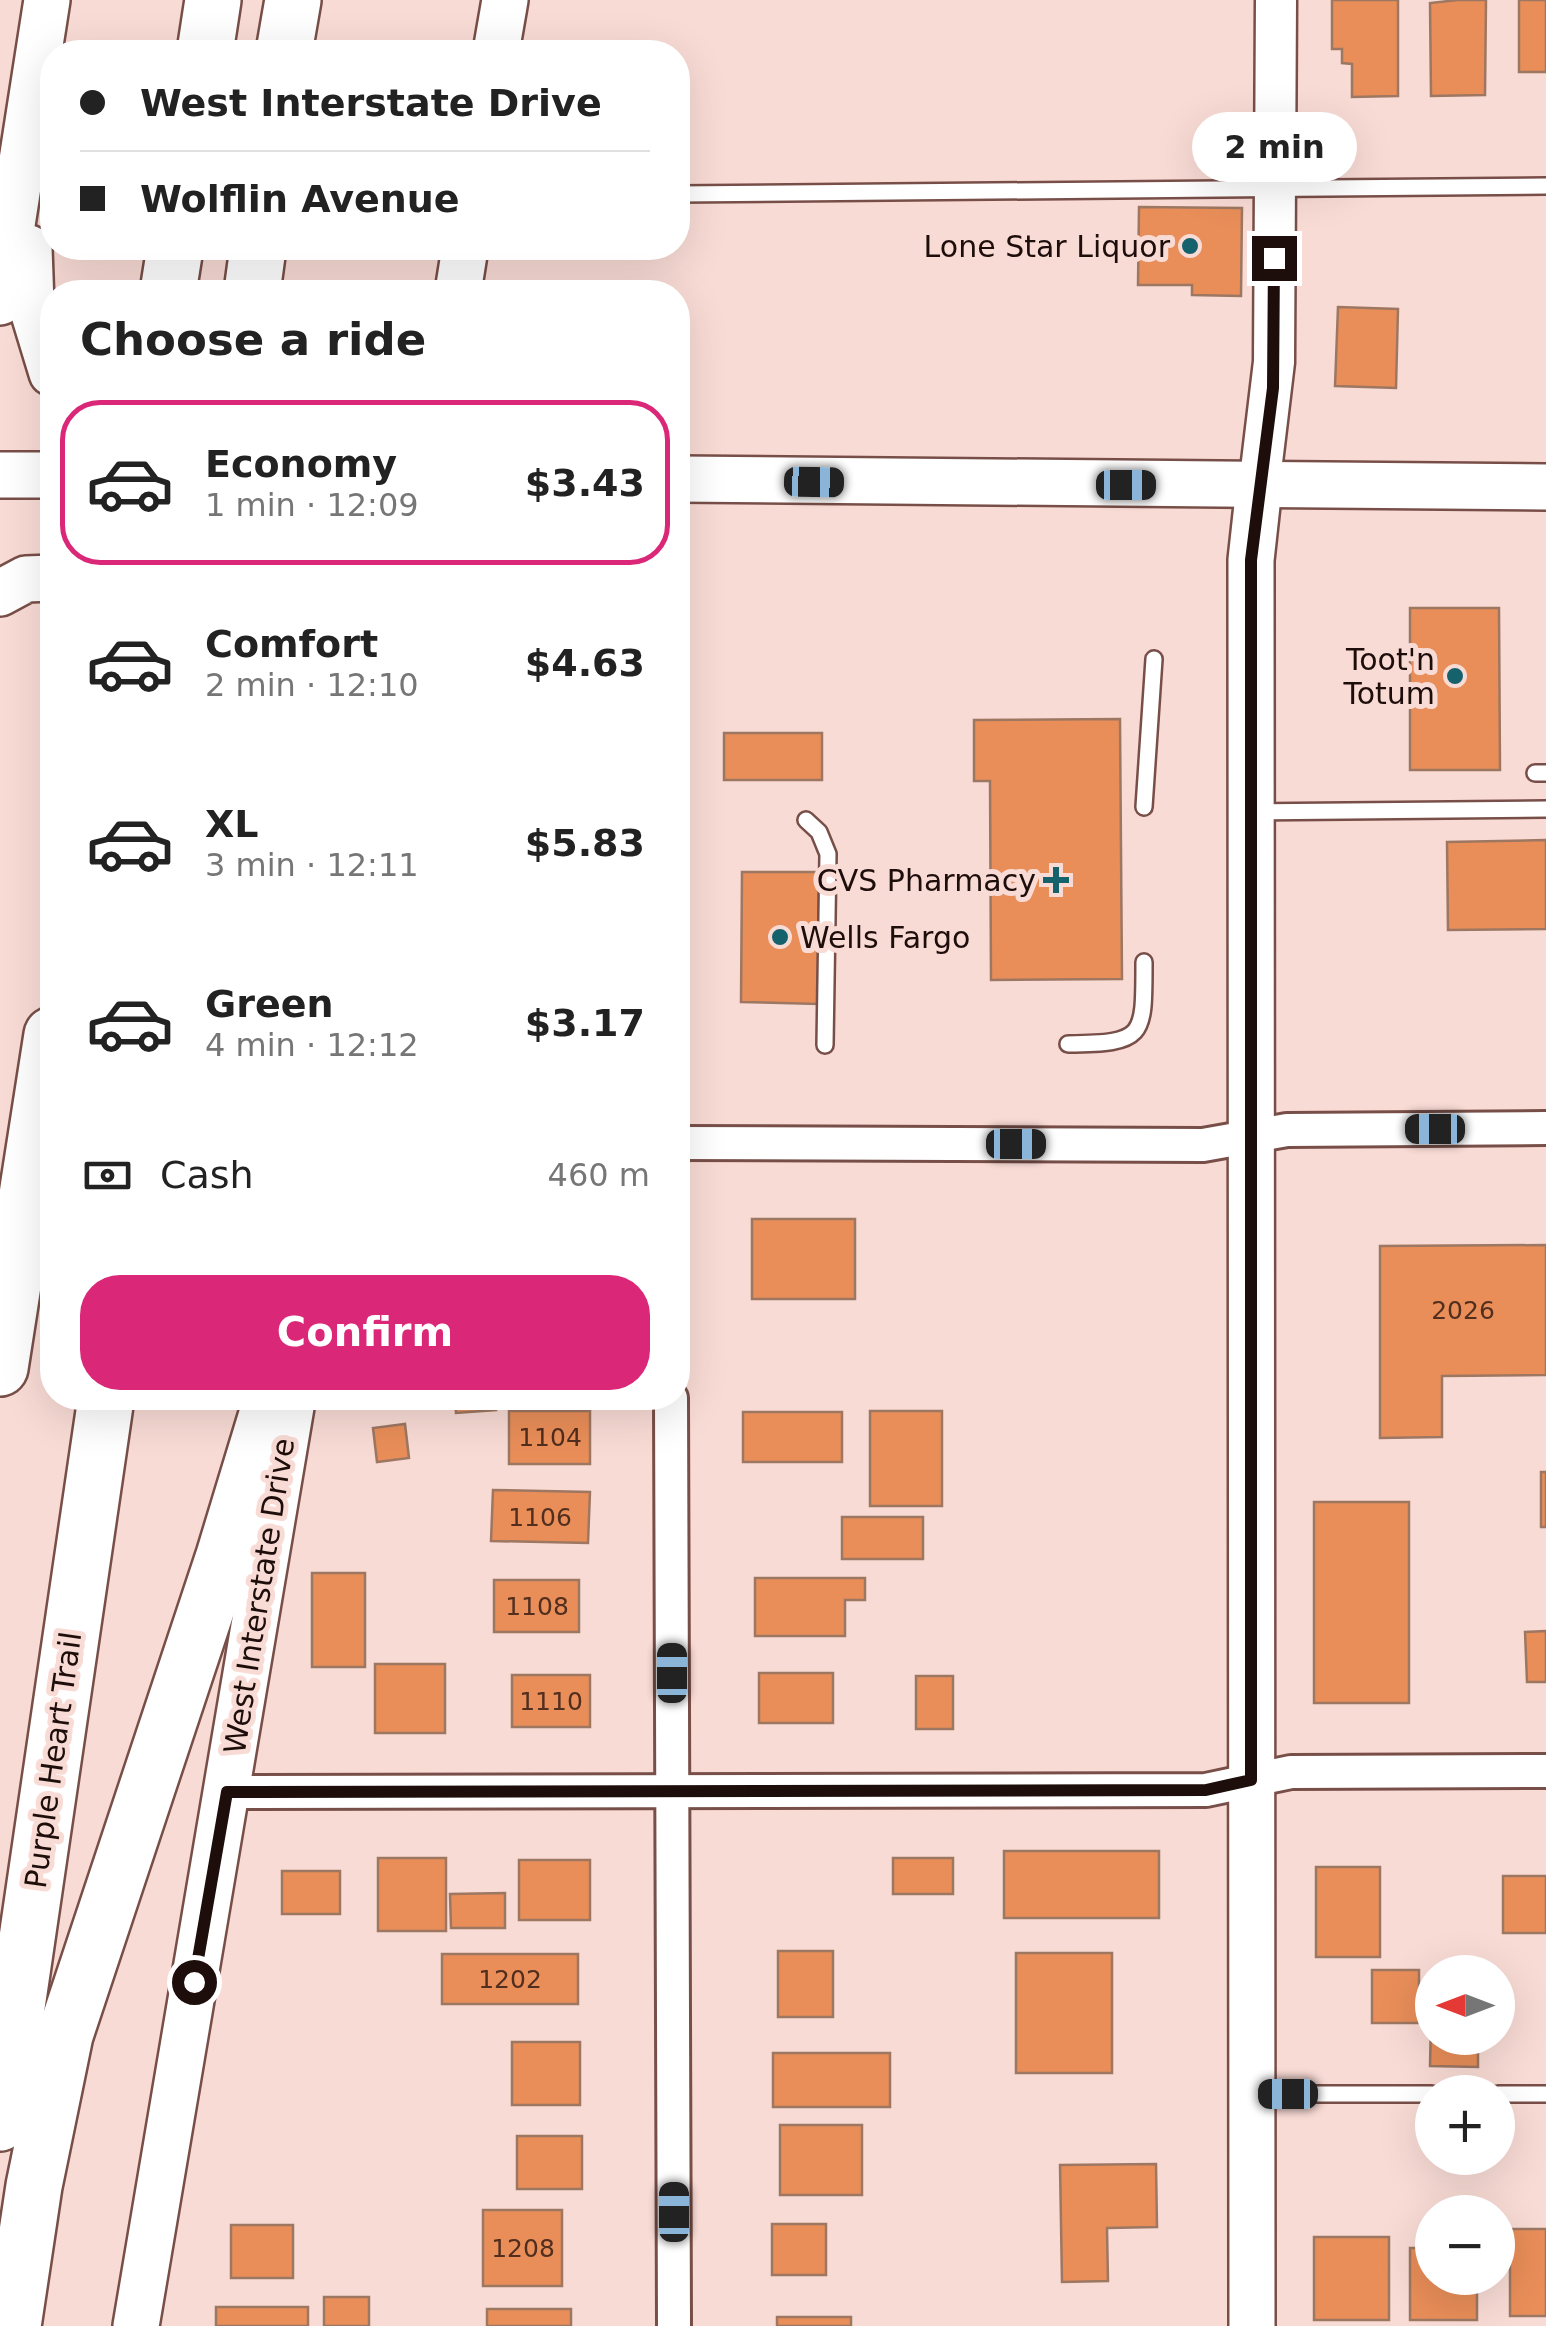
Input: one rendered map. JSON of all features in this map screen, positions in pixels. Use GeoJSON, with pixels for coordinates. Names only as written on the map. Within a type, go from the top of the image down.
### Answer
{"type":"FeatureCollection","features":[{"type":"Feature","properties":{"kind":"highway"},"geometry":{"type":"LineString","coordinates":[[207,40],[213,0]]}},
{"type":"Feature","properties":{"kind":"highway"},"geometry":{"type":"LineString","coordinates":[[286,40],[293,0]]}},
{"type":"Feature","properties":{"kind":"highway"},"geometry":{"type":"LineString","coordinates":[[0,1368],[40,1112]]}},
{"type":"Feature","properties":{"kind":"highway","name":"Purple Heart Trail"},"geometry":{"type":"LineString","coordinates":[[0,2123],[104,1410]]}},
{"type":"Feature","properties":{"kind":"highway"},"geometry":{"type":"LineString","coordinates":[[13,2326],[34,2186],[65,2035],[268,1410]]}},
{"type":"Feature","properties":{"kind":"main road"},"geometry":{"type":"LineString","coordinates":[[41,40],[47,0]]}},
{"type":"Feature","properties":{"kind":"main road"},"geometry":{"type":"LineString","coordinates":[[498,40],[505,0]]}},
{"type":"Feature","properties":{"kind":"main road"},"geometry":{"type":"LineString","coordinates":[[0,302],[40,43]]}},
{"type":"Feature","properties":{"kind":"main road"},"geometry":{"type":"LineString","coordinates":[[26,130],[31,304],[40,334]]}},
{"type":"Feature","properties":{"kind":"main road"},"geometry":{"type":"LineString","coordinates":[[690,479],[1546,487]]}},
{"type":"Feature","properties":{"kind":"main road"},"geometry":{"type":"LineString","coordinates":[[1252,2326],[1251,560],[1259,487]]}},
{"type":"Feature","properties":{"kind":"main road","name":"West Interstate Drive"},"geometry":{"type":"LineString","coordinates":[[136,2326],[290,1410]]}},
{"type":"Feature","properties":{"kind":"street"},"geometry":{"type":"LineString","coordinates":[[1259,487],[1274,375],[1276,0]]}},
{"type":"Feature","properties":{"kind":"street"},"geometry":{"type":"LineString","coordinates":[[690,1143],[1203,1145],[1287,1130],[1546,1128]]}},
{"type":"Feature","properties":{"kind":"street"},"geometry":{"type":"LineString","coordinates":[[671,1410],[674,2326]]}},
{"type":"Feature","properties":{"kind":"street"},"geometry":{"type":"LineString","coordinates":[[227,1792],[1206,1790],[1291,1772],[1546,1772]]}},
{"type":"Feature","properties":{"kind":"lane"},"geometry":{"type":"LineString","coordinates":[[690,194],[1546,186]]}},
{"type":"Feature","properties":{"kind":"lane"},"geometry":{"type":"LineString","coordinates":[[1144,808],[1154,659]]}},
{"type":"Feature","properties":{"kind":"lane"},"geometry":{"type":"LineString","coordinates":[[1251,812],[1546,809]]}},
{"type":"Feature","properties":{"kind":"lane"},"geometry":{"type":"LineString","coordinates":[[806,820],[819,832],[828,854],[825,1045]]}},
{"type":"Feature","properties":{"kind":"lane"},"geometry":{"type":"LineString","coordinates":[[1068,1044],[1112,1043],[1130,1038],[1140,1026],[1144,1008],[1144,962]]}},
{"type":"Feature","properties":{"kind":"lane"},"geometry":{"type":"LineString","coordinates":[[1251,2094],[1415,2094]]}},
{"type":"Feature","properties":{"kind":"lane"},"geometry":{"type":"LineString","coordinates":[[1515,2094],[1546,2094]]}},
{"type":"Feature","properties":{"kind":"building"},"geometry":{"type":"Polygon","coordinates":[[[1332,0],[1398,0],[1398,96],[1352,97],[1352,64],[1342,63],[1342,49],[1332,49],[1332,0]]]}},
{"type":"Feature","properties":{"kind":"building"},"geometry":{"type":"Polygon","coordinates":[[[1486,0],[1485,95],[1431,96],[1430,3],[1486,0]]]}},
{"type":"Feature","properties":{"kind":"building"},"geometry":{"type":"Polygon","coordinates":[[[1519,0],[1546,0],[1546,72],[1519,72],[1519,0]]]}},
{"type":"Feature","properties":{"kind":"building","name":"Lone Star Liquor"},"geometry":{"type":"Polygon","coordinates":[[[1139,207],[1242,208],[1241,296],[1192,295],[1192,285],[1138,285],[1139,207]]]}},
{"type":"Feature","properties":{"kind":"building"},"geometry":{"type":"Polygon","coordinates":[[[1338,307],[1398,309],[1396,388],[1335,386],[1338,307]]]}},
{"type":"Feature","properties":{"kind":"building","name":"Toot'n Totum"},"geometry":{"type":"Polygon","coordinates":[[[1410,608],[1499,608],[1500,770],[1410,770],[1410,608]]]}},
{"type":"Feature","properties":{"kind":"building","name":"CVS Pharmacy"},"geometry":{"type":"Polygon","coordinates":[[[1120,719],[1122,979],[991,980],[990,781],[974,781],[974,720],[1120,719]]]}},
{"type":"Feature","properties":{"kind":"building"},"geometry":{"type":"Polygon","coordinates":[[[724,733],[822,733],[822,780],[724,780],[724,733]]]}},
{"type":"Feature","properties":{"kind":"building"},"geometry":{"type":"Polygon","coordinates":[[[1546,840],[1546,929],[1448,930],[1447,842],[1546,840]]]}},
{"type":"Feature","properties":{"kind":"building","name":"Wells Fargo"},"geometry":{"type":"Polygon","coordinates":[[[742,872],[819,872],[818,1004],[741,1002],[742,872]]]}},
{"type":"Feature","properties":{"kind":"building"},"geometry":{"type":"Polygon","coordinates":[[[752,1219],[855,1219],[855,1299],[752,1299],[752,1219]]]}},
{"type":"Feature","properties":{"kind":"building"},"geometry":{"type":"Polygon","coordinates":[[[1546,1245],[1546,1375],[1442,1376],[1442,1437],[1380,1438],[1380,1246],[1546,1245]]]}},
{"type":"Feature","properties":{"kind":"building"},"geometry":{"type":"Polygon","coordinates":[[[509,1411],[590,1411],[590,1464],[509,1464],[509,1411]]]}},
{"type":"Feature","properties":{"kind":"building"},"geometry":{"type":"Polygon","coordinates":[[[870,1411],[942,1411],[942,1506],[870,1506],[870,1411]]]}},
{"type":"Feature","properties":{"kind":"building"},"geometry":{"type":"Polygon","coordinates":[[[743,1412],[842,1412],[842,1462],[743,1462],[743,1412]]]}},
{"type":"Feature","properties":{"kind":"building"},"geometry":{"type":"Polygon","coordinates":[[[405,1424],[409,1458],[377,1462],[373,1428],[405,1424]]]}},
{"type":"Feature","properties":{"kind":"building"},"geometry":{"type":"Polygon","coordinates":[[[1541,1472],[1546,1472],[1546,1527],[1541,1527],[1541,1472]]]}},
{"type":"Feature","properties":{"kind":"building"},"geometry":{"type":"Polygon","coordinates":[[[493,1490],[590,1492],[588,1543],[491,1541],[493,1490]]]}},
{"type":"Feature","properties":{"kind":"building"},"geometry":{"type":"Polygon","coordinates":[[[1314,1502],[1409,1502],[1409,1703],[1314,1703],[1314,1502]]]}},
{"type":"Feature","properties":{"kind":"building"},"geometry":{"type":"Polygon","coordinates":[[[842,1517],[923,1517],[923,1559],[842,1559],[842,1517]]]}},
{"type":"Feature","properties":{"kind":"building"},"geometry":{"type":"Polygon","coordinates":[[[312,1573],[365,1573],[365,1667],[312,1667],[312,1573]]]}},
{"type":"Feature","properties":{"kind":"building"},"geometry":{"type":"Polygon","coordinates":[[[755,1578],[865,1578],[865,1600],[845,1600],[845,1636],[755,1636],[755,1578]]]}},
{"type":"Feature","properties":{"kind":"building"},"geometry":{"type":"Polygon","coordinates":[[[494,1580],[579,1580],[579,1632],[494,1632],[494,1580]]]}},
{"type":"Feature","properties":{"kind":"building"},"geometry":{"type":"Polygon","coordinates":[[[1546,1631],[1546,1682],[1527,1682],[1525,1632],[1546,1631]]]}},
{"type":"Feature","properties":{"kind":"building"},"geometry":{"type":"Polygon","coordinates":[[[375,1664],[445,1664],[445,1733],[375,1733],[375,1664]]]}},
{"type":"Feature","properties":{"kind":"building"},"geometry":{"type":"Polygon","coordinates":[[[759,1673],[833,1673],[833,1723],[759,1723],[759,1673]]]}},
{"type":"Feature","properties":{"kind":"building"},"geometry":{"type":"Polygon","coordinates":[[[512,1675],[590,1675],[590,1727],[512,1727],[512,1675]]]}},
{"type":"Feature","properties":{"kind":"building"},"geometry":{"type":"Polygon","coordinates":[[[916,1676],[953,1676],[953,1729],[916,1729],[916,1676]]]}},
{"type":"Feature","properties":{"kind":"building"},"geometry":{"type":"Polygon","coordinates":[[[1004,1851],[1159,1851],[1159,1918],[1004,1918],[1004,1851]]]}},
{"type":"Feature","properties":{"kind":"building"},"geometry":{"type":"Polygon","coordinates":[[[378,1858],[446,1858],[446,1931],[378,1931],[378,1858]]]}},
{"type":"Feature","properties":{"kind":"building"},"geometry":{"type":"Polygon","coordinates":[[[893,1858],[953,1858],[953,1894],[893,1894],[893,1858]]]}},
{"type":"Feature","properties":{"kind":"building"},"geometry":{"type":"Polygon","coordinates":[[[519,1860],[590,1860],[590,1920],[519,1920],[519,1860]]]}},
{"type":"Feature","properties":{"kind":"building"},"geometry":{"type":"Polygon","coordinates":[[[1316,1867],[1380,1867],[1380,1957],[1316,1957],[1316,1867]]]}},
{"type":"Feature","properties":{"kind":"building"},"geometry":{"type":"Polygon","coordinates":[[[282,1871],[340,1871],[340,1914],[282,1914],[282,1871]]]}},
{"type":"Feature","properties":{"kind":"building"},"geometry":{"type":"Polygon","coordinates":[[[1503,1876],[1546,1876],[1546,1933],[1503,1933],[1503,1876]]]}},
{"type":"Feature","properties":{"kind":"building"},"geometry":{"type":"Polygon","coordinates":[[[505,1893],[505,1928],[451,1928],[450,1894],[505,1893]]]}},
{"type":"Feature","properties":{"kind":"building"},"geometry":{"type":"Polygon","coordinates":[[[778,1951],[833,1951],[833,2017],[778,2017],[778,1951]]]}},
{"type":"Feature","properties":{"kind":"building"},"geometry":{"type":"Polygon","coordinates":[[[1016,1953],[1112,1953],[1112,2073],[1016,2073],[1016,1953]]]}},
{"type":"Feature","properties":{"kind":"building"},"geometry":{"type":"Polygon","coordinates":[[[442,1954],[578,1954],[578,2004],[442,2004],[442,1954]]]}},
{"type":"Feature","properties":{"kind":"building"},"geometry":{"type":"Polygon","coordinates":[[[1372,1970],[1415,1970],[1415,2023],[1372,2023],[1372,1970]]]}},
{"type":"Feature","properties":{"kind":"building"},"geometry":{"type":"Polygon","coordinates":[[[512,2042],[580,2042],[580,2105],[512,2105],[512,2042]]]}},
{"type":"Feature","properties":{"kind":"building"},"geometry":{"type":"Polygon","coordinates":[[[773,2053],[890,2053],[890,2107],[773,2107],[773,2053]]]}},
{"type":"Feature","properties":{"kind":"building"},"geometry":{"type":"Polygon","coordinates":[[[1430,2055],[1478,2055],[1478,2067],[1430,2066],[1430,2055]]]}},
{"type":"Feature","properties":{"kind":"building"},"geometry":{"type":"Polygon","coordinates":[[[780,2125],[862,2125],[862,2195],[780,2195],[780,2125]]]}},
{"type":"Feature","properties":{"kind":"building"},"geometry":{"type":"Polygon","coordinates":[[[517,2136],[582,2136],[582,2189],[517,2189],[517,2136]]]}},
{"type":"Feature","properties":{"kind":"building"},"geometry":{"type":"Polygon","coordinates":[[[1156,2164],[1157,2227],[1107,2228],[1108,2281],[1062,2282],[1060,2165],[1156,2164]]]}},
{"type":"Feature","properties":{"kind":"building"},"geometry":{"type":"Polygon","coordinates":[[[483,2210],[562,2210],[562,2286],[483,2286],[483,2210]]]}},
{"type":"Feature","properties":{"kind":"building"},"geometry":{"type":"Polygon","coordinates":[[[772,2224],[826,2224],[826,2275],[772,2275],[772,2224]]]}},
{"type":"Feature","properties":{"kind":"building"},"geometry":{"type":"Polygon","coordinates":[[[231,2225],[293,2225],[293,2278],[231,2278],[231,2225]]]}},
{"type":"Feature","properties":{"kind":"building"},"geometry":{"type":"Polygon","coordinates":[[[1515,2229],[1546,2229],[1546,2316],[1510,2316],[1510,2295],[1515,2295],[1515,2229]]]}},
{"type":"Feature","properties":{"kind":"building"},"geometry":{"type":"Polygon","coordinates":[[[1314,2237],[1389,2237],[1389,2320],[1314,2320],[1314,2237]]]}},
{"type":"Feature","properties":{"kind":"building"},"geometry":{"type":"Polygon","coordinates":[[[1410,2248],[1415,2248],[1415,2295],[1477,2295],[1477,2320],[1410,2320],[1410,2248]]]}},
{"type":"Feature","properties":{"kind":"building"},"geometry":{"type":"Polygon","coordinates":[[[324,2297],[369,2297],[369,2326],[324,2326],[324,2297]]]}},
{"type":"Feature","properties":{"kind":"building"},"geometry":{"type":"Polygon","coordinates":[[[216,2307],[308,2307],[308,2326],[216,2326],[216,2307]]]}},
{"type":"Feature","properties":{"kind":"building"},"geometry":{"type":"Polygon","coordinates":[[[487,2309],[571,2309],[571,2326],[487,2326],[487,2309]]]}},
{"type":"Feature","properties":{"kind":"building"},"geometry":{"type":"Polygon","coordinates":[[[777,2317],[851,2317],[851,2326],[777,2326],[777,2317]]]}},
{"type":"Feature","properties":{"kind":"place","name":"Lone Star Liquor"},"geometry":{"type":"Point","coordinates":[1190,246]}},
{"type":"Feature","properties":{"kind":"place","name":"Toot'n Totum"},"geometry":{"type":"Point","coordinates":[1455,676]}},
{"type":"Feature","properties":{"kind":"place","name":"CVS Pharmacy"},"geometry":{"type":"Point","coordinates":[1056,880]}},
{"type":"Feature","properties":{"kind":"place","name":"Wells Fargo"},"geometry":{"type":"Point","coordinates":[780,937]}},
{"type":"Feature","properties":{"kind":"route"},"geometry":{"type":"LineString","coordinates":[[194,1982],[227,1792],[1206,1790],[1251,1780],[1251,560],[1273,388],[1274,258]]}}]}
